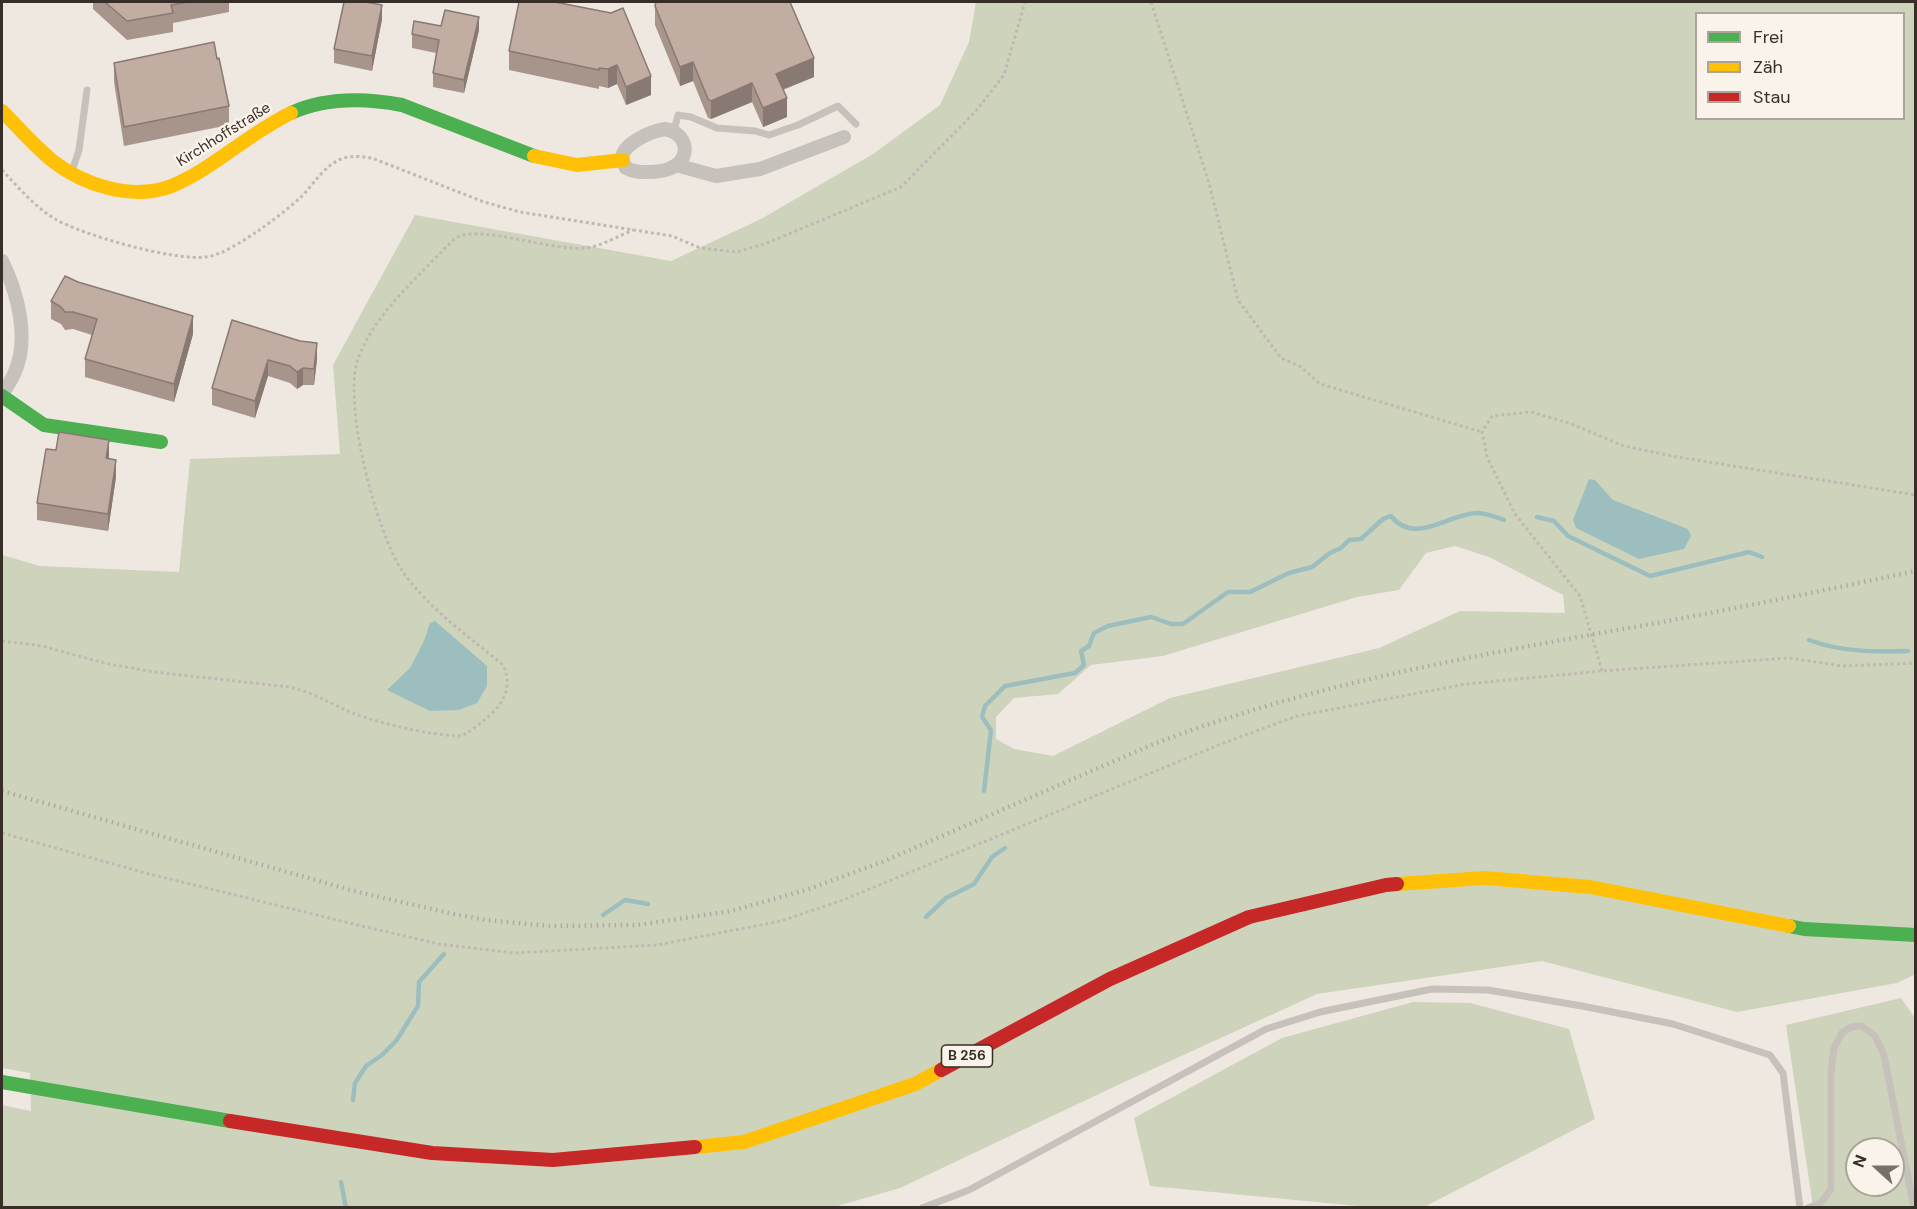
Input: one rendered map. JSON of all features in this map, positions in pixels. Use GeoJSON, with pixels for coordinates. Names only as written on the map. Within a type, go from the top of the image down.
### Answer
{"type":"FeatureCollection","features":[{"type":"Feature","properties":{"kind":"main road","name":"Kirchhoffstraße"},"geometry":{"type":"LineString","coordinates":[[2,111],[46,156],[72,174],[100,186],[137,191],[165,188],[188,177],[281,118],[311,105],[345,100],[402,105],[524,154],[550,160],[577,165],[623,160]]}},
{"type":"Feature","properties":{"kind":"main road"},"geometry":{"type":"LineString","coordinates":[[2,395],[44,425],[161,442]]}},
{"type":"Feature","properties":{"kind":"main road","name":"B 256"},"geometry":{"type":"LineString","coordinates":[[2,1082],[171,1112],[432,1153],[553,1160],[744,1142],[915,1084],[1110,979],[1249,917],[1386,885],[1485,878],[1590,887],[1804,929],[1916,935]]}},
{"type":"Feature","properties":{"kind":"street"},"geometry":{"type":"LineString","coordinates":[[658,130],[674,130],[681,136],[685,148],[681,161],[671,169],[662,171],[632,171],[626,168],[623,160],[625,151],[644,135],[658,130]]}},
{"type":"Feature","properties":{"kind":"street"},"geometry":{"type":"LineString","coordinates":[[676,165],[716,176],[760,170],[844,137]]}},
{"type":"Feature","properties":{"kind":"street"},"geometry":{"type":"LineString","coordinates":[[2,261],[9,276],[20,320],[20,350],[14,374],[2,395]]}},
{"type":"Feature","properties":{"kind":"lane"},"geometry":{"type":"LineString","coordinates":[[72,174],[79,150],[87,90]]}},
{"type":"Feature","properties":{"kind":"lane"},"geometry":{"type":"LineString","coordinates":[[674,130],[678,115],[691,117],[717,128],[755,131],[769,135],[798,125],[838,106],[856,124]]}},
{"type":"Feature","properties":{"kind":"lane"},"geometry":{"type":"LineString","coordinates":[[922,1208],[969,1190],[1266,1029],[1320,1012],[1432,989],[1488,990],[1582,1006],[1673,1024],[1770,1055],[1783,1073],[1800,1208]]}},
{"type":"Feature","properties":{"kind":"lane"},"geometry":{"type":"LineString","coordinates":[[1808,1208],[1821,1203],[1831,1189],[1831,1072],[1834,1048],[1842,1033],[1851,1027],[1862,1026],[1875,1036],[1884,1055],[1914,1208]]}},
{"type":"Feature","properties":{"kind":"path"},"geometry":{"type":"LineString","coordinates":[[2,170],[38,206],[55,219],[72,227],[152,251],[191,258],[207,257],[259,231],[299,199],[327,168],[343,158],[356,157],[372,158],[484,202],[520,212],[672,236],[700,248],[737,252],[767,243],[901,188],[976,111],[1004,75],[1025,2]]}},
{"type":"Feature","properties":{"kind":"path"},"geometry":{"type":"LineString","coordinates":[[1151,2],[1209,183],[1238,300],[1264,336],[1281,358],[1301,367],[1320,384],[1482,432]]}},
{"type":"Feature","properties":{"kind":"path"},"geometry":{"type":"LineString","coordinates":[[2,641],[42,646],[104,663],[154,672],[290,687],[309,691],[363,717],[428,733],[462,736],[499,707],[505,693],[507,675],[503,665],[425,600],[402,571],[391,549],[379,519],[359,441],[354,401],[354,370],[358,357],[383,316],[447,246],[459,237],[478,234],[573,248],[589,248],[633,230]]}},
{"type":"Feature","properties":{"kind":"path"},"geometry":{"type":"LineString","coordinates":[[1602,672],[1580,596],[1515,514],[1487,457],[1482,432],[1492,416],[1532,412],[1569,423],[1624,446],[1677,457],[1916,495]]}},
{"type":"Feature","properties":{"kind":"path"},"geometry":{"type":"LineString","coordinates":[[2,833],[149,874],[439,944],[514,953],[657,945],[781,921],[843,900],[1221,744],[1297,717],[1466,684],[1602,672],[1789,658],[1842,666],[1916,663]]}},
{"type":"Feature","properties":{"kind":"green space"},"geometry":{"type":"Polygon","coordinates":[[[976,2],[1915,2],[1916,974],[1897,983],[1737,1012],[1542,961],[1317,994],[900,1188],[834,1207],[2,1207],[2,1105],[31,1111],[30,1073],[2,1068],[2,555],[40,566],[179,572],[190,459],[340,454],[333,365],[415,215],[671,261],[761,219],[873,154],[940,105],[969,42],[976,2]],[[1455,546],[1426,553],[1399,590],[1357,597],[1163,656],[1091,665],[1058,694],[1014,698],[996,717],[996,739],[1014,749],[1053,756],[1170,698],[1379,648],[1460,611],[1565,613],[1563,595],[1489,557],[1455,546]]]}},
{"type":"Feature","properties":{"kind":"green space"},"geometry":{"type":"Polygon","coordinates":[[[1901,998],[1915,1018],[1915,1207],[1813,1207],[1786,1025],[1901,998]]]}},
{"type":"Feature","properties":{"kind":"green space"},"geometry":{"type":"Polygon","coordinates":[[[1413,1002],[1470,1003],[1569,1029],[1595,1119],[1424,1207],[1368,1207],[1150,1186],[1134,1118],[1282,1038],[1413,1002]]]}},
{"type":"Feature","properties":{"kind":"water"},"geometry":{"type":"Polygon","coordinates":[[[1589,479],[1595,480],[1613,500],[1688,529],[1691,536],[1684,549],[1639,559],[1576,528],[1573,520],[1589,479]]]}},
{"type":"Feature","properties":{"kind":"water"},"geometry":{"type":"Polygon","coordinates":[[[435,621],[487,666],[487,686],[477,703],[459,710],[430,711],[387,690],[410,668],[424,641],[430,623],[435,621]]]}},
{"type":"Feature","properties":{"kind":"building"},"geometry":{"type":"Polygon","coordinates":[[[105,2],[188,2],[171,5],[173,13],[127,21],[105,2]]]}},
{"type":"Feature","properties":{"kind":"building"},"geometry":{"type":"Polygon","coordinates":[[[344,2],[382,5],[372,56],[334,49],[344,2]]]}},
{"type":"Feature","properties":{"kind":"building"},"geometry":{"type":"Polygon","coordinates":[[[519,2],[555,2],[611,13],[623,8],[651,76],[626,87],[617,65],[608,69],[599,68],[599,70],[509,51],[519,2]]]}},
{"type":"Feature","properties":{"kind":"building"},"geometry":{"type":"Polygon","coordinates":[[[656,2],[790,2],[814,58],[776,74],[787,98],[763,108],[752,83],[711,101],[708,99],[693,62],[680,67],[655,6],[656,2]]]}},
{"type":"Feature","properties":{"kind":"building"},"geometry":{"type":"Polygon","coordinates":[[[445,10],[479,17],[464,80],[433,73],[439,40],[412,34],[414,21],[441,26],[445,10]]]}},
{"type":"Feature","properties":{"kind":"building"},"geometry":{"type":"Polygon","coordinates":[[[214,42],[229,106],[124,127],[114,63],[214,42]]]}},
{"type":"Feature","properties":{"kind":"building"},"geometry":{"type":"Polygon","coordinates":[[[65,276],[78,282],[193,316],[174,384],[85,359],[97,319],[65,312],[51,301],[65,276]]]}},
{"type":"Feature","properties":{"kind":"building"},"geometry":{"type":"Polygon","coordinates":[[[232,320],[300,341],[317,343],[314,369],[303,368],[297,372],[290,366],[268,360],[255,401],[212,388],[232,320]]]}},
{"type":"Feature","properties":{"kind":"building"},"geometry":{"type":"Polygon","coordinates":[[[59,432],[109,440],[106,458],[116,460],[108,514],[37,503],[46,449],[56,450],[59,432]]]}},
{"type":"Feature","properties":{"kind":"waterway"},"geometry":{"type":"LineString","coordinates":[[984,791],[991,730],[982,717],[985,706],[1005,686],[1075,673],[1084,665],[1081,651],[1089,646],[1094,633],[1108,626],[1151,617],[1171,624],[1183,624],[1228,592],[1250,592],[1289,573],[1312,567],[1349,540],[1361,539],[1383,519],[1391,516],[1400,525],[1410,528],[1432,526],[1477,513],[1504,520]]}},
{"type":"Feature","properties":{"kind":"waterway"},"geometry":{"type":"LineString","coordinates":[[1537,517],[1554,521],[1568,536],[1650,576],[1749,552],[1762,557]]}},
{"type":"Feature","properties":{"kind":"waterway"},"geometry":{"type":"LineString","coordinates":[[1809,640],[1846,649],[1908,651]]}},
{"type":"Feature","properties":{"kind":"waterway"},"geometry":{"type":"LineString","coordinates":[[926,917],[946,898],[974,884],[992,857],[1005,848]]}},
{"type":"Feature","properties":{"kind":"waterway"},"geometry":{"type":"LineString","coordinates":[[603,915],[625,900],[648,904]]}},
{"type":"Feature","properties":{"kind":"waterway"},"geometry":{"type":"LineString","coordinates":[[353,1100],[355,1083],[366,1066],[396,1041],[418,1006],[419,982],[444,954]]}},
{"type":"Feature","properties":{"kind":"waterway"},"geometry":{"type":"LineString","coordinates":[[341,1182],[346,1208]]}},
{"type":"Feature","properties":{"kind":"railway"},"geometry":{"type":"LineString","coordinates":[[2,791],[354,891],[453,914],[486,920],[549,926],[637,925],[731,911],[806,890],[882,862],[1149,746],[1259,708],[1372,679],[1485,654],[1718,611],[1916,571]]}},
{"type":"Feature","properties":{"kind":"traffic: fast"},"geometry":{"type":"LineString","coordinates":[[291,113],[318,104],[346,100],[402,105],[534,156]]}},
{"type":"Feature","properties":{"kind":"traffic: fast"},"geometry":{"type":"LineString","coordinates":[[2,396],[44,425],[161,442]]}},
{"type":"Feature","properties":{"kind":"traffic: fast"},"geometry":{"type":"LineString","coordinates":[[1789,926],[1804,929],[1916,935]]}},
{"type":"Feature","properties":{"kind":"traffic: fast"},"geometry":{"type":"LineString","coordinates":[[2,1082],[230,1121]]}},
{"type":"Feature","properties":{"kind":"traffic: slow"},"geometry":{"type":"LineString","coordinates":[[2,111],[40,150],[66,170],[107,188],[137,192],[166,188],[183,181],[291,113]]}},
{"type":"Feature","properties":{"kind":"traffic: slow"},"geometry":{"type":"LineString","coordinates":[[534,156],[577,165],[623,160]]}},
{"type":"Feature","properties":{"kind":"traffic: slow"},"geometry":{"type":"LineString","coordinates":[[1397,884],[1485,878],[1590,887],[1789,926]]}},
{"type":"Feature","properties":{"kind":"traffic: slow"},"geometry":{"type":"LineString","coordinates":[[695,1147],[744,1142],[915,1084],[941,1070]]}},
{"type":"Feature","properties":{"kind":"traffic: jam"},"geometry":{"type":"LineString","coordinates":[[941,1070],[1110,979],[1249,917],[1397,884]]}},
{"type":"Feature","properties":{"kind":"traffic: jam"},"geometry":{"type":"LineString","coordinates":[[230,1121],[432,1153],[553,1160],[695,1147]]}}]}
